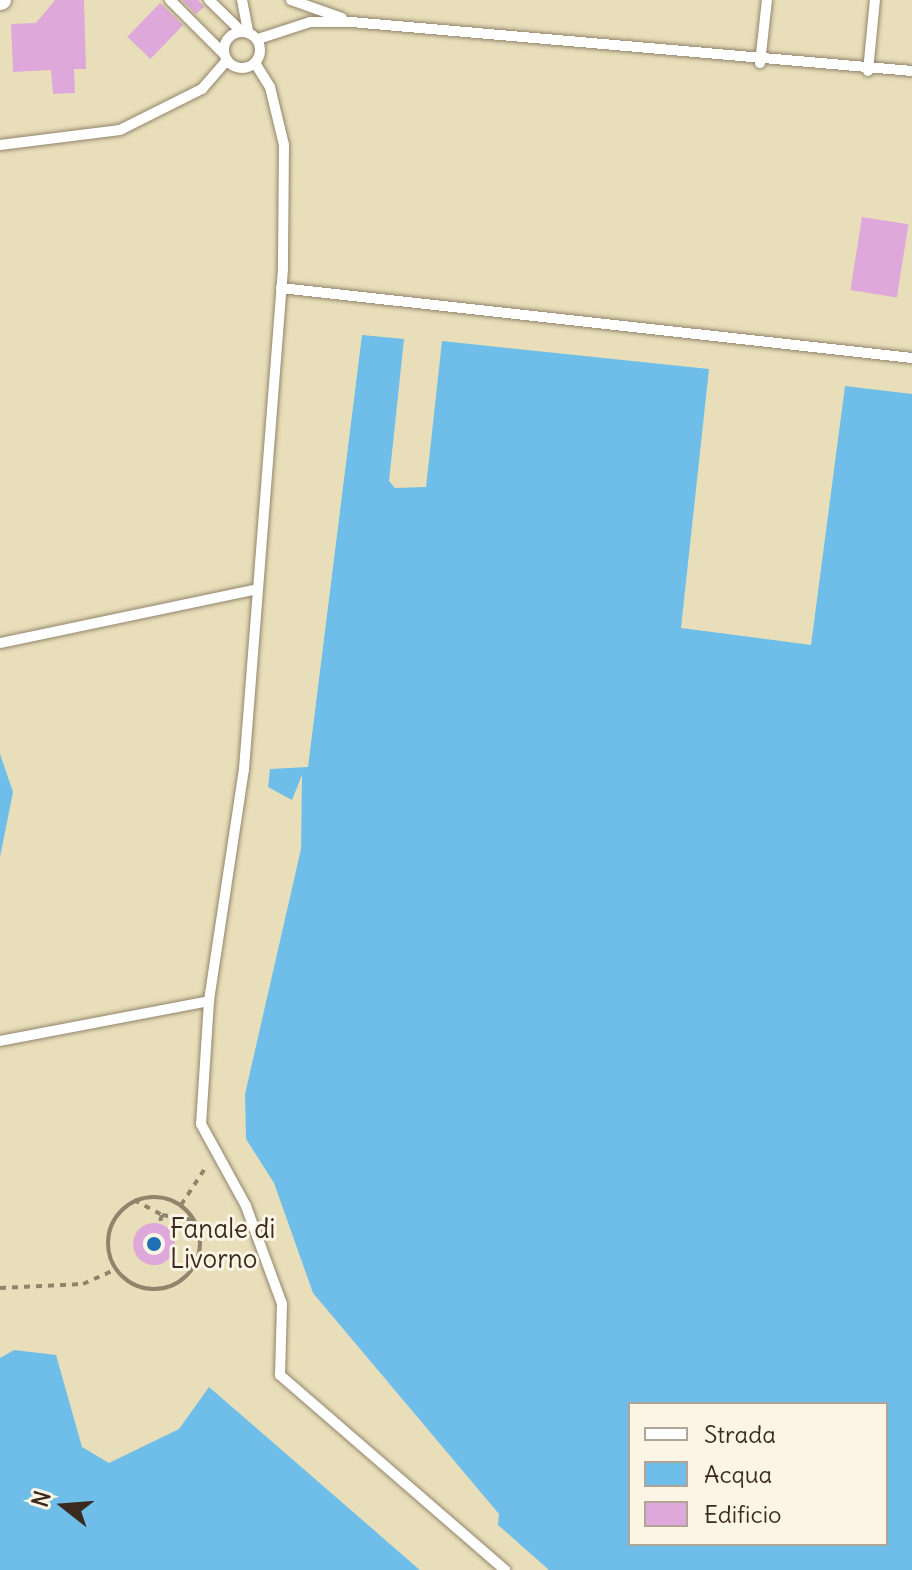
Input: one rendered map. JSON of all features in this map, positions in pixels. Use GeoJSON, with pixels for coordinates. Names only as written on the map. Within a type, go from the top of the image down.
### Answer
{"type":"FeatureCollection","features":[{"type":"Feature","properties":{"kind":"lane"},"geometry":{"type":"LineString","coordinates":[[170,0],[226,57],[243,68],[255,63]]}},
{"type":"Feature","properties":{"kind":"lane"},"geometry":{"type":"LineString","coordinates":[[209,0],[244,31],[258,39],[310,22],[351,22],[760,63],[912,71]]}},
{"type":"Feature","properties":{"kind":"lane"},"geometry":{"type":"LineString","coordinates":[[242,0],[244,31]]}},
{"type":"Feature","properties":{"kind":"lane"},"geometry":{"type":"LineString","coordinates":[[291,0],[351,22]]}},
{"type":"Feature","properties":{"kind":"lane"},"geometry":{"type":"LineString","coordinates":[[760,63],[767,0]]}},
{"type":"Feature","properties":{"kind":"lane"},"geometry":{"type":"LineString","coordinates":[[868,71],[875,0]]}},
{"type":"Feature","properties":{"kind":"lane"},"geometry":{"type":"LineString","coordinates":[[0,145],[120,130],[202,89],[226,57],[226,41],[244,31]]}},
{"type":"Feature","properties":{"kind":"lane"},"geometry":{"type":"LineString","coordinates":[[258,39],[255,63],[270,87],[284,145],[281,288],[253,590],[244,769],[209,1001],[199,1087],[201,1124],[246,1206],[282,1304],[280,1375],[505,1570]]}},
{"type":"Feature","properties":{"kind":"lane"},"geometry":{"type":"LineString","coordinates":[[281,288],[912,358]]}},
{"type":"Feature","properties":{"kind":"lane"},"geometry":{"type":"LineString","coordinates":[[0,643],[253,590]]}},
{"type":"Feature","properties":{"kind":"lane"},"geometry":{"type":"LineString","coordinates":[[0,1041],[209,1001]]}},
{"type":"Feature","properties":{"kind":"path"},"geometry":{"type":"LineString","coordinates":[[181,1205],[215,1146]]}},
{"type":"Feature","properties":{"kind":"path"},"geometry":{"type":"LineString","coordinates":[[150,1196],[181,1205],[194,1220],[196,1263],[173,1286],[141,1288],[115,1270],[111,1223],[134,1200],[150,1196]]}},
{"type":"Feature","properties":{"kind":"path"},"geometry":{"type":"LineString","coordinates":[[134,1200],[162,1215],[194,1220]]}},
{"type":"Feature","properties":{"kind":"path"},"geometry":{"type":"LineString","coordinates":[[159,1225],[162,1215]]}},
{"type":"Feature","properties":{"kind":"path"},"geometry":{"type":"LineString","coordinates":[[0,1288],[83,1284],[115,1270]]}},
{"type":"Feature","properties":{"kind":"water"},"geometry":{"type":"Polygon","coordinates":[[[362,335],[404,339],[389,481],[395,488],[426,487],[442,341],[709,369],[681,628],[811,645],[845,386],[912,394],[912,1570],[549,1570],[498,1525],[499,1514],[313,1293],[274,1183],[246,1139],[245,1094],[301,849],[302,775],[292,800],[268,787],[270,769],[308,767],[362,335]]]}},
{"type":"Feature","properties":{"kind":"water"},"geometry":{"type":"Polygon","coordinates":[[[0,754],[13,792],[0,857],[0,754]]]}},
{"type":"Feature","properties":{"kind":"water"},"geometry":{"type":"Polygon","coordinates":[[[14,1350],[56,1355],[82,1447],[109,1463],[179,1429],[209,1387],[420,1570],[0,1570],[0,1358],[14,1350]]]}},
{"type":"Feature","properties":{"kind":"pier"},"geometry":{"type":"Polygon","coordinates":[[[207,1383],[305,1464],[424,1570],[420,1570],[207,1383]]]}},
{"type":"Feature","properties":{"kind":"building"},"geometry":{"type":"Polygon","coordinates":[[[55,0],[84,0],[86,69],[74,69],[75,93],[53,94],[51,70],[13,72],[11,24],[36,23],[55,0]]]}},
{"type":"Feature","properties":{"kind":"building"},"geometry":{"type":"Polygon","coordinates":[[[182,0],[198,0],[204,7],[196,14],[182,0]]]}},
{"type":"Feature","properties":{"kind":"building"},"geometry":{"type":"Polygon","coordinates":[[[160,3],[183,25],[150,59],[127,37],[160,3]]]}},
{"type":"Feature","properties":{"kind":"building"},"geometry":{"type":"Polygon","coordinates":[[[862,217],[908,224],[897,297],[850,290],[862,217]]]}},
{"type":"Feature","properties":{"kind":"building","name":"Fanale di Livorno"},"geometry":{"type":"Polygon","coordinates":[[[154,1223],[169,1229],[175,1244],[169,1259],[154,1265],[139,1259],[133,1244],[139,1229],[154,1223]]]}},
{"type":"Feature","properties":{"kind":"place","name":"Fanale di Livorno"},"geometry":{"type":"Point","coordinates":[154,1244]}}]}
